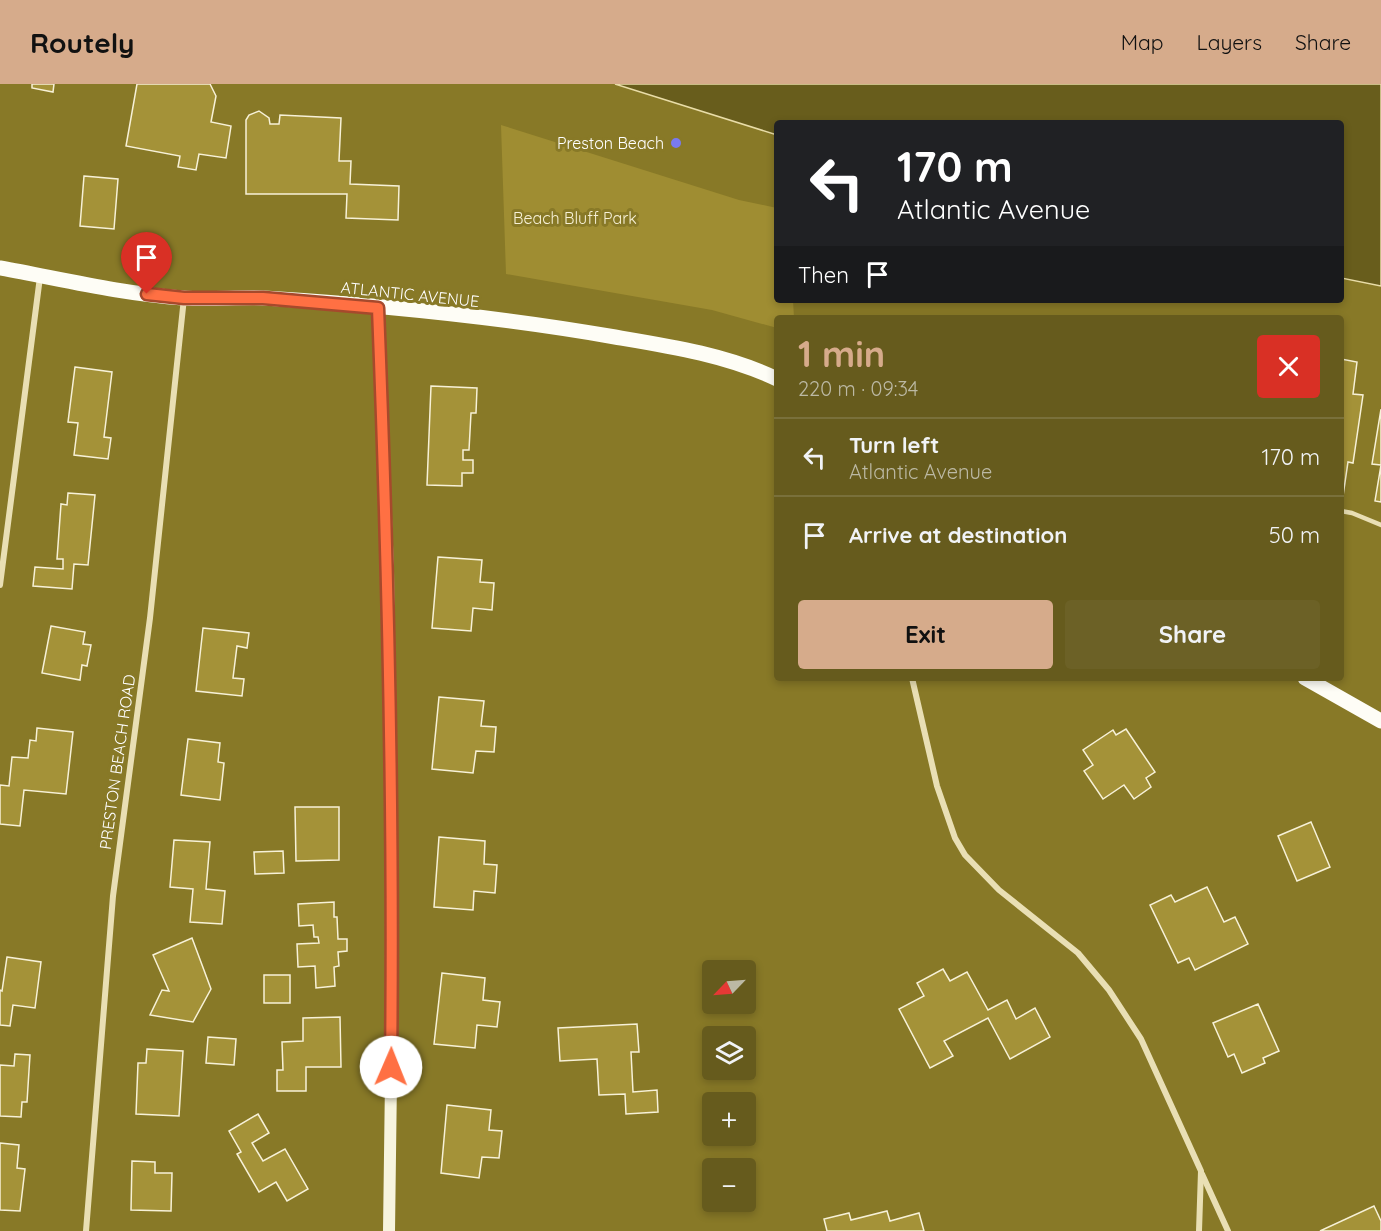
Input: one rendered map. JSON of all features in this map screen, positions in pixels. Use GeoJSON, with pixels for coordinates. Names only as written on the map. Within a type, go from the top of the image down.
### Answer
{"type":"FeatureCollection","features":[{"type":"Feature","properties":{"kind":"main road","name":"ATLANTIC AVENUE"},"geometry":{"type":"LineString","coordinates":[[0,268],[111,290],[184,298],[263,298],[509,322],[646,342],[737,363],[774,378]]}},
{"type":"Feature","properties":{"kind":"main road"},"geometry":{"type":"LineString","coordinates":[[1310,681],[1381,721]]}},
{"type":"Feature","properties":{"kind":"street"},"geometry":{"type":"LineString","coordinates":[[0,585],[40,276]]}},
{"type":"Feature","properties":{"kind":"street","name":"PRESTON BEACH ROAD"},"geometry":{"type":"LineString","coordinates":[[86,1231],[113,896],[150,618],[184,298]]}},
{"type":"Feature","properties":{"kind":"street"},"geometry":{"type":"LineString","coordinates":[[378,308],[388,571],[393,927],[390,1231]]}},
{"type":"Feature","properties":{"kind":"street"},"geometry":{"type":"LineString","coordinates":[[913,681],[937,786],[955,838],[965,855],[999,890],[1078,953],[1109,990],[1141,1039],[1228,1231]]}},
{"type":"Feature","properties":{"kind":"street"},"geometry":{"type":"LineString","coordinates":[[1199,1231],[1201,1172]]}},
{"type":"Feature","properties":{"kind":"lane"},"geometry":{"type":"LineString","coordinates":[[1344,512],[1381,525]]}},
{"type":"Feature","properties":{"kind":"green space","name":"Beach Bluff Park"},"geometry":{"type":"Polygon","coordinates":[[[501,125],[739,200],[774,207],[774,303],[793,303],[794,315],[774,315],[774,327],[712,310],[506,274],[501,125]]]}},
{"type":"Feature","properties":{"kind":"shaded area"},"geometry":{"type":"Polygon","coordinates":[[[615,84],[1381,84],[1381,286],[1344,279],[1344,120],[774,120],[774,134],[615,84]]]}},
{"type":"Feature","properties":{"kind":"building"},"geometry":{"type":"Polygon","coordinates":[[[32,84],[54,84],[53,92],[32,88],[32,84]]]}},
{"type":"Feature","properties":{"kind":"building"},"geometry":{"type":"Polygon","coordinates":[[[137,84],[210,84],[216,96],[211,122],[231,126],[226,158],[199,154],[196,170],[178,167],[180,156],[126,146],[137,84]]]}},
{"type":"Feature","properties":{"kind":"building"},"geometry":{"type":"Polygon","coordinates":[[[259,111],[269,118],[270,124],[279,124],[280,115],[341,118],[339,161],[351,161],[350,184],[399,186],[398,220],[346,218],[347,194],[246,194],[246,120],[249,115],[259,111]]]}},
{"type":"Feature","properties":{"kind":"building"},"geometry":{"type":"Polygon","coordinates":[[[84,176],[118,179],[114,229],[80,226],[84,176]]]}},
{"type":"Feature","properties":{"kind":"building"},"geometry":{"type":"Polygon","coordinates":[[[1344,360],[1357,362],[1353,394],[1363,395],[1353,463],[1348,462],[1344,489],[1344,360]]]}},
{"type":"Feature","properties":{"kind":"building"},"geometry":{"type":"Polygon","coordinates":[[[75,367],[112,372],[104,437],[111,438],[108,459],[74,455],[78,423],[68,422],[75,367]]]}},
{"type":"Feature","properties":{"kind":"building"},"geometry":{"type":"Polygon","coordinates":[[[431,386],[477,388],[476,413],[471,413],[469,450],[463,450],[463,460],[473,460],[473,473],[462,473],[462,486],[427,485],[431,386]]]}},
{"type":"Feature","properties":{"kind":"building"},"geometry":{"type":"Polygon","coordinates":[[[1381,409],[1381,465],[1372,464],[1381,409]]]}},
{"type":"Feature","properties":{"kind":"building"},"geometry":{"type":"Polygon","coordinates":[[[1381,465],[1381,502],[1375,501],[1381,465]]]}},
{"type":"Feature","properties":{"kind":"building"},"geometry":{"type":"Polygon","coordinates":[[[68,493],[95,495],[88,565],[74,564],[72,589],[33,586],[35,567],[63,569],[63,559],[57,559],[61,504],[67,505],[68,493]]]}},
{"type":"Feature","properties":{"kind":"building"},"geometry":{"type":"Polygon","coordinates":[[[438,557],[482,560],[480,582],[494,583],[492,610],[473,608],[471,631],[432,628],[438,557]]]}},
{"type":"Feature","properties":{"kind":"building"},"geometry":{"type":"Polygon","coordinates":[[[51,626],[85,632],[83,644],[91,645],[87,666],[82,665],[80,680],[42,673],[51,626]]]}},
{"type":"Feature","properties":{"kind":"building"},"geometry":{"type":"Polygon","coordinates":[[[203,628],[249,633],[247,648],[237,646],[233,678],[244,679],[242,696],[196,691],[203,628]]]}},
{"type":"Feature","properties":{"kind":"building"},"geometry":{"type":"Polygon","coordinates":[[[439,697],[484,701],[481,726],[496,727],[494,752],[476,751],[473,773],[432,769],[439,697]]]}},
{"type":"Feature","properties":{"kind":"building"},"geometry":{"type":"Polygon","coordinates":[[[37,728],[73,732],[66,794],[24,790],[20,826],[0,824],[0,785],[9,786],[12,757],[28,758],[30,740],[36,741],[37,728]]]}},
{"type":"Feature","properties":{"kind":"building"},"geometry":{"type":"Polygon","coordinates":[[[1126,729],[1155,772],[1146,778],[1151,787],[1134,799],[1124,785],[1103,799],[1084,771],[1093,765],[1083,750],[1113,730],[1116,735],[1126,729]]]}},
{"type":"Feature","properties":{"kind":"building"},"geometry":{"type":"Polygon","coordinates":[[[188,739],[220,743],[218,762],[224,763],[220,800],[181,795],[188,739]]]}},
{"type":"Feature","properties":{"kind":"building"},"geometry":{"type":"Polygon","coordinates":[[[295,807],[339,807],[339,860],[296,861],[295,807]]]}},
{"type":"Feature","properties":{"kind":"building"},"geometry":{"type":"Polygon","coordinates":[[[1311,822],[1330,867],[1297,881],[1278,836],[1311,822]]]}},
{"type":"Feature","properties":{"kind":"building"},"geometry":{"type":"Polygon","coordinates":[[[439,837],[485,841],[484,864],[497,865],[495,893],[474,891],[473,910],[434,907],[439,837]]]}},
{"type":"Feature","properties":{"kind":"building"},"geometry":{"type":"Polygon","coordinates":[[[174,840],[210,842],[206,889],[225,891],[222,924],[190,922],[193,889],[170,887],[174,840]]]}},
{"type":"Feature","properties":{"kind":"building"},"geometry":{"type":"Polygon","coordinates":[[[283,851],[284,873],[255,874],[254,852],[283,851]]]}},
{"type":"Feature","properties":{"kind":"building"},"geometry":{"type":"Polygon","coordinates":[[[1207,887],[1224,922],[1235,917],[1248,944],[1195,970],[1189,958],[1178,963],[1150,905],[1171,895],[1175,902],[1207,887]]]}},
{"type":"Feature","properties":{"kind":"building"},"geometry":{"type":"Polygon","coordinates":[[[334,902],[338,939],[347,939],[347,951],[338,952],[339,966],[334,967],[335,986],[316,988],[315,966],[298,967],[297,944],[319,943],[318,937],[314,937],[313,925],[299,926],[298,904],[334,902]]]}},
{"type":"Feature","properties":{"kind":"building"},"geometry":{"type":"Polygon","coordinates":[[[192,938],[211,989],[193,1022],[150,1015],[162,990],[169,991],[153,955],[192,938]]]}},
{"type":"Feature","properties":{"kind":"building"},"geometry":{"type":"Polygon","coordinates":[[[7,957],[41,962],[35,1008],[13,1005],[10,1026],[0,1025],[0,990],[2,991],[7,957]]]}},
{"type":"Feature","properties":{"kind":"building"},"geometry":{"type":"Polygon","coordinates":[[[943,969],[950,981],[967,972],[988,1010],[1007,1000],[1016,1019],[1035,1008],[1050,1037],[1010,1059],[988,1018],[944,1041],[953,1056],[930,1068],[899,1009],[924,996],[917,983],[943,969]]]}},
{"type":"Feature","properties":{"kind":"building"},"geometry":{"type":"Polygon","coordinates":[[[442,973],[485,978],[483,1000],[500,1002],[497,1027],[477,1025],[475,1048],[434,1044],[442,973]]]}},
{"type":"Feature","properties":{"kind":"building"},"geometry":{"type":"Polygon","coordinates":[[[264,975],[290,975],[290,1003],[264,1003],[264,975]]]}},
{"type":"Feature","properties":{"kind":"building"},"geometry":{"type":"Polygon","coordinates":[[[1258,1004],[1279,1051],[1263,1058],[1265,1063],[1242,1073],[1234,1054],[1228,1057],[1213,1023],[1258,1004]]]}},
{"type":"Feature","properties":{"kind":"building"},"geometry":{"type":"Polygon","coordinates":[[[340,1017],[341,1067],[306,1067],[306,1091],[277,1091],[277,1070],[283,1070],[282,1042],[303,1041],[303,1018],[340,1017]]]}},
{"type":"Feature","properties":{"kind":"building"},"geometry":{"type":"Polygon","coordinates":[[[637,1024],[639,1052],[631,1052],[633,1092],[657,1090],[658,1112],[626,1114],[625,1094],[599,1095],[597,1059],[560,1061],[558,1028],[637,1024]]]}},
{"type":"Feature","properties":{"kind":"building"},"geometry":{"type":"Polygon","coordinates":[[[208,1037],[236,1039],[234,1065],[206,1063],[208,1037]]]}},
{"type":"Feature","properties":{"kind":"building"},"geometry":{"type":"Polygon","coordinates":[[[147,1049],[183,1051],[179,1116],[136,1114],[138,1063],[146,1063],[147,1049]]]}},
{"type":"Feature","properties":{"kind":"building"},"geometry":{"type":"Polygon","coordinates":[[[15,1054],[30,1055],[27,1102],[22,1102],[21,1117],[0,1116],[0,1065],[14,1066],[15,1054]]]}},
{"type":"Feature","properties":{"kind":"building"},"geometry":{"type":"Polygon","coordinates":[[[447,1105],[491,1110],[489,1130],[502,1131],[499,1158],[482,1157],[479,1178],[441,1173],[447,1105]]]}},
{"type":"Feature","properties":{"kind":"building"},"geometry":{"type":"Polygon","coordinates":[[[258,1114],[269,1133],[252,1143],[263,1161],[285,1149],[308,1189],[287,1201],[276,1182],[259,1192],[237,1154],[241,1152],[229,1131],[258,1114]]]}},
{"type":"Feature","properties":{"kind":"building"},"geometry":{"type":"Polygon","coordinates":[[[0,1143],[19,1145],[17,1168],[25,1169],[20,1211],[0,1210],[0,1143]]]}},
{"type":"Feature","properties":{"kind":"building"},"geometry":{"type":"Polygon","coordinates":[[[132,1161],[155,1162],[155,1173],[172,1173],[171,1211],[131,1210],[132,1161]]]}},
{"type":"Feature","properties":{"kind":"building"},"geometry":{"type":"Polygon","coordinates":[[[1374,1206],[1381,1221],[1381,1231],[1320,1231],[1374,1206]]]}},
{"type":"Feature","properties":{"kind":"building"},"geometry":{"type":"Polygon","coordinates":[[[887,1211],[890,1221],[919,1213],[924,1231],[827,1231],[824,1219],[849,1213],[851,1220],[887,1211]]]}},
{"type":"Feature","properties":{"kind":"place","name":"Preston Beach"},"geometry":{"type":"Point","coordinates":[676,143]}},
{"type":"Feature","properties":{"kind":"route"},"geometry":{"type":"LineString","coordinates":[[147,294],[184,298],[263,298],[378,308],[388,571],[393,927],[391,1067]]}}]}
